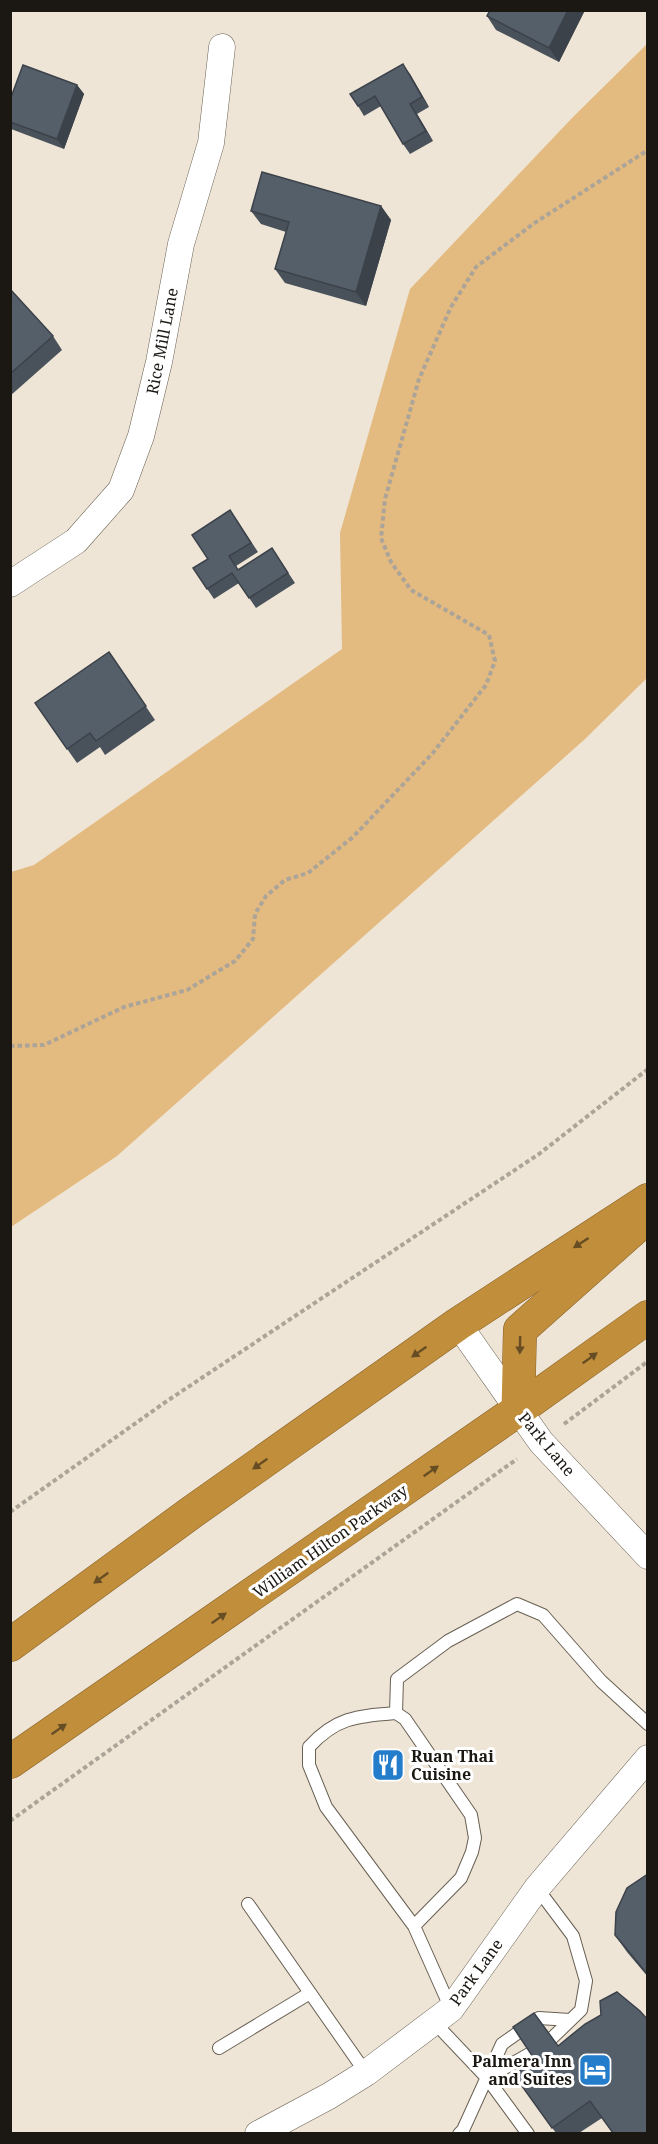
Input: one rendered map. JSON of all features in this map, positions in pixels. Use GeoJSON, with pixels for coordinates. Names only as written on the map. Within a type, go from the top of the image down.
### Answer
{"type":"FeatureCollection","features":[{"type":"Feature","properties":{"kind":"highway"},"geometry":{"type":"LineString","coordinates":[[10,1645],[458,1323],[648,1200]]}},
{"type":"Feature","properties":{"kind":"highway"},"geometry":{"type":"LineString","coordinates":[[518,1410],[520,1330],[648,1217]]}},
{"type":"Feature","properties":{"kind":"highway","name":"William Hilton Parkway"},"geometry":{"type":"LineString","coordinates":[[10,1762],[518,1410],[648,1317]]}},
{"type":"Feature","properties":{"kind":"street","name":"Rice Mill Lane"},"geometry":{"type":"LineString","coordinates":[[10,584],[76,541],[121,490],[141,436],[159,362],[181,244],[211,143],[222,47]]}},
{"type":"Feature","properties":{"kind":"street","name":"Park Lane"},"geometry":{"type":"LineString","coordinates":[[458,1323],[541,1442],[648,1556]]}},
{"type":"Feature","properties":{"kind":"street","name":"Park Lane"},"geometry":{"type":"LineString","coordinates":[[258,2133],[266,2131],[329,2096],[366,2073],[442,2016],[537,1888],[648,1758]]}},
{"type":"Feature","properties":{"kind":"lane"},"geometry":{"type":"LineString","coordinates":[[396,1713],[397,1679],[448,1641],[517,1604],[543,1615],[602,1681],[648,1724]]}},
{"type":"Feature","properties":{"kind":"lane"},"geometry":{"type":"LineString","coordinates":[[414,1926],[461,1878],[475,1838],[471,1815],[405,1719],[396,1713],[357,1716],[323,1732],[309,1747],[309,1765],[326,1807],[414,1926],[442,2016],[528,2133]]}},
{"type":"Feature","properties":{"kind":"lane"},"geometry":{"type":"LineString","coordinates":[[537,1888],[573,1936],[586,1980],[581,2010],[552,2038]]}},
{"type":"Feature","properties":{"kind":"lane"},"geometry":{"type":"LineString","coordinates":[[248,1904],[366,2073]]}},
{"type":"Feature","properties":{"kind":"lane"},"geometry":{"type":"LineString","coordinates":[[219,2048],[310,1993]]}},
{"type":"Feature","properties":{"kind":"lane"},"geometry":{"type":"LineString","coordinates":[[459,2133],[463,2130],[502,2044],[539,2018],[570,2020]]}},
{"type":"Feature","properties":{"kind":"lane"},"geometry":{"type":"LineString","coordinates":[[487,2078],[531,2053]]}},
{"type":"Feature","properties":{"kind":"path"},"geometry":{"type":"LineString","coordinates":[[10,1046],[44,1045],[124,1007],[187,990],[235,960],[252,939],[255,914],[266,896],[285,880],[308,873],[353,837],[432,754],[486,685],[495,661],[489,635],[411,590],[391,562],[381,538],[385,499],[419,379],[451,307],[476,267],[533,224],[648,150]]}},
{"type":"Feature","properties":{"kind":"path"},"geometry":{"type":"LineString","coordinates":[[10,1512],[167,1401],[539,1154],[648,1069]]}},
{"type":"Feature","properties":{"kind":"path"},"geometry":{"type":"LineString","coordinates":[[10,1821],[541,1442],[648,1361]]}},
{"type":"Feature","properties":{"kind":"shaded area"},"geometry":{"type":"Polygon","coordinates":[[[647,44],[647,678],[585,739],[117,1156],[11,1227],[11,872],[34,865],[342,649],[340,533],[410,289],[573,117],[647,44]]]}},
{"type":"Feature","properties":{"kind":"building"},"geometry":{"type":"Polygon","coordinates":[[[490,10],[568,10],[549,48],[487,16],[490,10]]]}},
{"type":"Feature","properties":{"kind":"building"},"geometry":{"type":"Polygon","coordinates":[[[403,64],[422,97],[410,104],[426,131],[403,144],[375,96],[358,106],[350,94],[403,64]]]}},
{"type":"Feature","properties":{"kind":"building"},"geometry":{"type":"Polygon","coordinates":[[[23,65],[77,85],[57,139],[10,122],[10,100],[23,65]]]}},
{"type":"Feature","properties":{"kind":"building"},"geometry":{"type":"Polygon","coordinates":[[[262,172],[381,206],[356,292],[275,269],[289,222],[251,211],[262,172]]]}},
{"type":"Feature","properties":{"kind":"building"},"geometry":{"type":"Polygon","coordinates":[[[10,289],[53,336],[10,374],[10,289]]]}},
{"type":"Feature","properties":{"kind":"building"},"geometry":{"type":"Polygon","coordinates":[[[230,510],[251,543],[229,556],[238,570],[272,548],[288,573],[249,598],[232,573],[207,589],[193,568],[208,559],[192,535],[230,510]]]}},
{"type":"Feature","properties":{"kind":"building"},"geometry":{"type":"Polygon","coordinates":[[[109,652],[146,706],[96,741],[90,733],[67,749],[35,703],[109,652]]]}},
{"type":"Feature","properties":{"kind":"building"},"geometry":{"type":"Polygon","coordinates":[[[648,1874],[648,1975],[615,1935],[616,1912],[627,1888],[648,1874]]]}},
{"type":"Feature","properties":{"kind":"building","name":"Palmera Inn and Suites"},"geometry":{"type":"Polygon","coordinates":[[[617,1992],[648,2020],[648,2133],[613,2133],[590,2101],[552,2128],[514,2075],[535,2060],[513,2027],[534,2013],[558,2046],[585,2024],[601,2015],[600,2001],[617,1992]]]}},
{"type":"Feature","properties":{"kind":"place","name":"Ruan Thai Cuisine"},"geometry":{"type":"Point","coordinates":[388,1765]}},
{"type":"Feature","properties":{"kind":"place","name":"Palmera Inn and Suites"},"geometry":{"type":"Point","coordinates":[595,2070]}}]}
